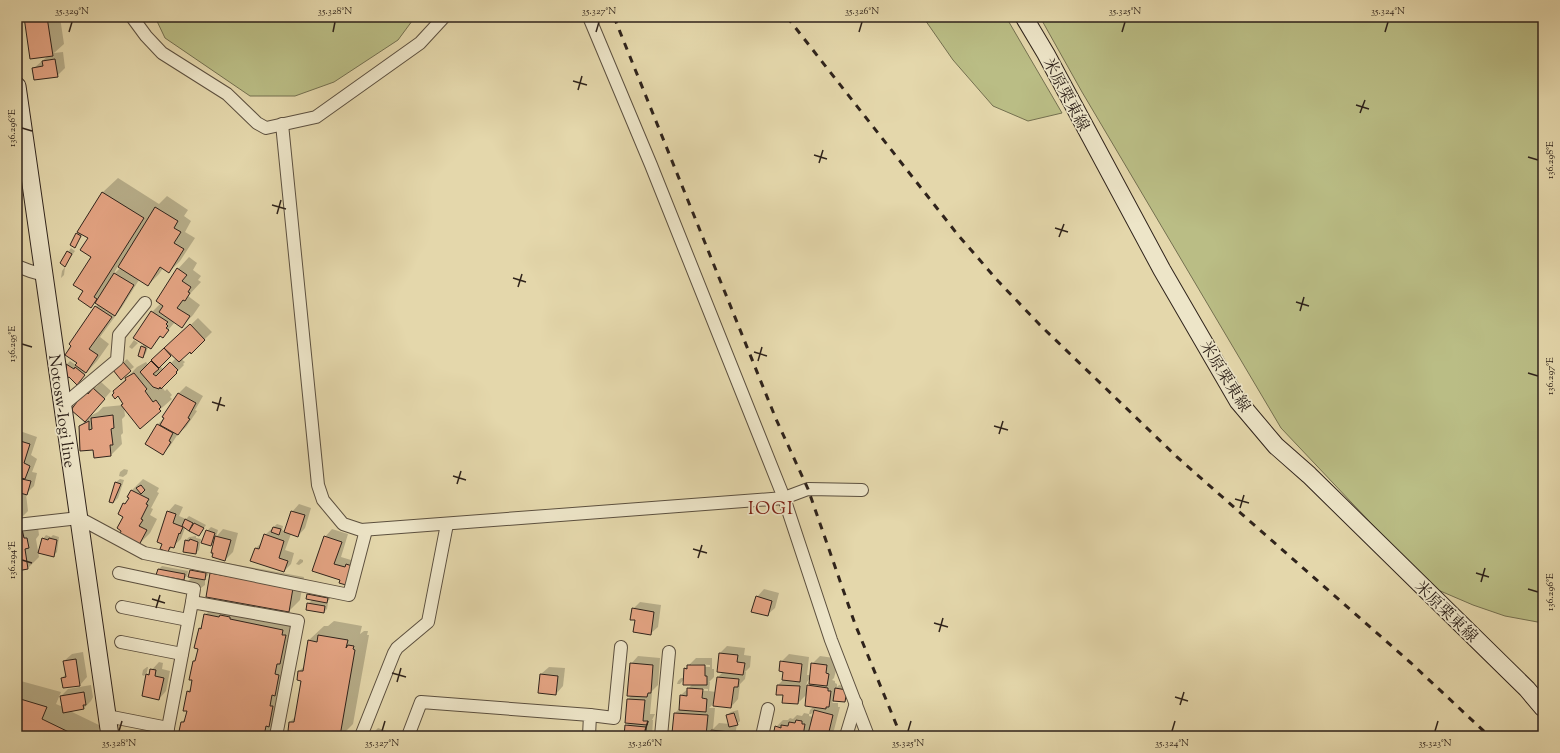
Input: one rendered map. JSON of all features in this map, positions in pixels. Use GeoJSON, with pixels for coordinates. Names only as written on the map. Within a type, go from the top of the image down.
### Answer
{"type":"FeatureCollection","features":[{"type":"Feature","properties":{"kind":"main road","name":"米原栗東線"},"geometry":{"type":"LineString","coordinates":[[1024,17],[1050,61],[1162,270],[1238,401],[1276,446],[1309,475],[1522,684],[1543,708]]}},
{"type":"Feature","properties":{"kind":"main road","name":"Notosw-Iogi line"},"geometry":{"type":"LineString","coordinates":[[17,86],[110,736]]}},
{"type":"Feature","properties":{"kind":"street"},"geometry":{"type":"LineString","coordinates":[[132,17],[146,36],[162,53],[227,94],[257,124],[266,128],[316,117],[420,43],[444,17]]}},
{"type":"Feature","properties":{"kind":"street"},"geometry":{"type":"LineString","coordinates":[[589,17],[651,164],[784,498],[830,640],[868,736]]}},
{"type":"Feature","properties":{"kind":"street"},"geometry":{"type":"LineString","coordinates":[[282,124],[318,485],[322,500],[343,524],[361,530],[366,530],[784,498],[808,489],[862,490]]}},
{"type":"Feature","properties":{"kind":"street"},"geometry":{"type":"LineString","coordinates":[[17,266],[30,272],[44,275]]}},
{"type":"Feature","properties":{"kind":"street"},"geometry":{"type":"LineString","coordinates":[[62,406],[116,360],[118,335],[145,303]]}},
{"type":"Feature","properties":{"kind":"street"},"geometry":{"type":"LineString","coordinates":[[17,525],[78,518],[144,552],[349,595],[366,530]]}},
{"type":"Feature","properties":{"kind":"street"},"geometry":{"type":"LineString","coordinates":[[360,736],[394,653],[397,648],[428,622],[447,524]]}},
{"type":"Feature","properties":{"kind":"street"},"geometry":{"type":"LineString","coordinates":[[107,716],[168,732],[194,589],[119,573]]}},
{"type":"Feature","properties":{"kind":"street"},"geometry":{"type":"LineString","coordinates":[[192,602],[298,621],[276,736]]}},
{"type":"Feature","properties":{"kind":"street"},"geometry":{"type":"LineString","coordinates":[[122,607],[188,620]]}},
{"type":"Feature","properties":{"kind":"street"},"geometry":{"type":"LineString","coordinates":[[121,642],[182,654]]}},
{"type":"Feature","properties":{"kind":"street"},"geometry":{"type":"LineString","coordinates":[[408,736],[421,702],[614,718],[621,647]]}},
{"type":"Feature","properties":{"kind":"street"},"geometry":{"type":"LineString","coordinates":[[661,736],[669,652]]}},
{"type":"Feature","properties":{"kind":"street"},"geometry":{"type":"LineString","coordinates":[[846,736],[856,703]]}},
{"type":"Feature","properties":{"kind":"street"},"geometry":{"type":"LineString","coordinates":[[762,736],[768,710]]}},
{"type":"Feature","properties":{"kind":"street"},"geometry":{"type":"LineString","coordinates":[[589,736],[590,715]]}},
{"type":"Feature","properties":{"kind":"green space"},"geometry":{"type":"Polygon","coordinates":[[[155,17],[415,17],[398,40],[334,82],[295,96],[250,96],[165,38],[155,17]]]}},
{"type":"Feature","properties":{"kind":"green space"},"geometry":{"type":"Polygon","coordinates":[[[923,17],[1006,17],[1062,113],[1028,121],[993,106],[953,60],[923,17]]]}},
{"type":"Feature","properties":{"kind":"green space"},"geometry":{"type":"Polygon","coordinates":[[[1040,17],[1543,17],[1543,623],[1505,616],[1473,605],[1438,590],[1387,540],[1281,428],[1082,92],[1040,17]]]}},
{"type":"Feature","properties":{"kind":"building"},"geometry":{"type":"Polygon","coordinates":[[[24,17],[47,17],[53,56],[30,59],[24,17]]]}},
{"type":"Feature","properties":{"kind":"building"},"geometry":{"type":"Polygon","coordinates":[[[55,59],[58,77],[34,80],[32,68],[43,66],[42,61],[55,59]]]}},
{"type":"Feature","properties":{"kind":"building"},"geometry":{"type":"Polygon","coordinates":[[[102,192],[144,218],[94,297],[97,299],[91,308],[78,299],[83,291],[73,285],[91,257],[80,250],[88,238],[77,232],[102,192]]]}},
{"type":"Feature","properties":{"kind":"building"},"geometry":{"type":"Polygon","coordinates":[[[155,207],[178,221],[174,228],[181,232],[174,243],[184,249],[169,273],[160,267],[148,286],[118,267],[155,207]]]}},
{"type":"Feature","properties":{"kind":"building"},"geometry":{"type":"Polygon","coordinates":[[[76,233],[81,236],[75,248],[70,245],[76,233]]]}},
{"type":"Feature","properties":{"kind":"building"},"geometry":{"type":"Polygon","coordinates":[[[67,251],[72,254],[65,267],[60,263],[67,251]]]}},
{"type":"Feature","properties":{"kind":"building"},"geometry":{"type":"Polygon","coordinates":[[[177,268],[187,275],[182,281],[191,287],[188,292],[190,293],[185,301],[183,300],[177,308],[190,316],[182,328],[159,312],[163,306],[156,301],[177,268]]]}},
{"type":"Feature","properties":{"kind":"building"},"geometry":{"type":"Polygon","coordinates":[[[114,273],[134,285],[115,316],[95,303],[114,273]]]}},
{"type":"Feature","properties":{"kind":"building"},"geometry":{"type":"Polygon","coordinates":[[[95,306],[112,317],[89,349],[98,355],[86,373],[75,365],[77,363],[65,355],[71,346],[69,344],[95,306]]]}},
{"type":"Feature","properties":{"kind":"building"},"geometry":{"type":"Polygon","coordinates":[[[151,311],[168,322],[166,324],[168,326],[166,328],[169,330],[163,338],[160,336],[151,349],[133,338],[151,311]]]}},
{"type":"Feature","properties":{"kind":"building"},"geometry":{"type":"Polygon","coordinates":[[[190,324],[205,340],[191,354],[190,352],[179,362],[164,348],[190,324]]]}},
{"type":"Feature","properties":{"kind":"building"},"geometry":{"type":"Polygon","coordinates":[[[141,346],[146,348],[143,358],[138,356],[141,346]]]}},
{"type":"Feature","properties":{"kind":"building"},"geometry":{"type":"Polygon","coordinates":[[[164,348],[171,356],[159,368],[151,360],[164,348]]]}},
{"type":"Feature","properties":{"kind":"building"},"geometry":{"type":"Polygon","coordinates":[[[151,361],[159,369],[153,374],[156,376],[170,362],[178,370],[176,372],[177,373],[161,389],[160,387],[159,389],[153,387],[140,372],[151,361]]]}},
{"type":"Feature","properties":{"kind":"building"},"geometry":{"type":"Polygon","coordinates":[[[123,362],[131,371],[121,380],[113,370],[123,362]]]}},
{"type":"Feature","properties":{"kind":"building"},"geometry":{"type":"Polygon","coordinates":[[[66,364],[74,369],[75,367],[85,375],[77,385],[69,377],[67,378],[66,364]]]}},
{"type":"Feature","properties":{"kind":"building"},"geometry":{"type":"Polygon","coordinates":[[[134,373],[147,389],[145,391],[153,402],[156,400],[161,407],[159,409],[161,411],[140,429],[121,405],[123,404],[118,396],[115,399],[112,395],[114,393],[113,391],[126,380],[125,378],[134,373]]]}},
{"type":"Feature","properties":{"kind":"building"},"geometry":{"type":"Polygon","coordinates":[[[93,388],[105,399],[85,422],[71,410],[85,391],[88,394],[93,388]]]}},
{"type":"Feature","properties":{"kind":"building"},"geometry":{"type":"Polygon","coordinates":[[[178,393],[196,403],[188,418],[190,419],[178,435],[160,425],[164,418],[162,417],[178,393]]]}},
{"type":"Feature","properties":{"kind":"building"},"geometry":{"type":"Polygon","coordinates":[[[113,415],[114,428],[111,429],[113,445],[110,445],[111,456],[94,458],[93,450],[80,451],[79,426],[89,421],[89,430],[92,429],[91,418],[113,415]]]}},
{"type":"Feature","properties":{"kind":"building"},"geometry":{"type":"Polygon","coordinates":[[[157,424],[173,433],[169,441],[171,442],[163,455],[145,444],[157,424]]]}},
{"type":"Feature","properties":{"kind":"building"},"geometry":{"type":"Polygon","coordinates":[[[17,440],[30,444],[24,463],[30,466],[25,479],[17,477],[17,440]]]}},
{"type":"Feature","properties":{"kind":"building"},"geometry":{"type":"Polygon","coordinates":[[[17,478],[31,481],[27,495],[17,492],[17,478]]]}},
{"type":"Feature","properties":{"kind":"building"},"geometry":{"type":"Polygon","coordinates":[[[115,482],[121,484],[113,503],[109,502],[115,482]]]}},
{"type":"Feature","properties":{"kind":"building"},"geometry":{"type":"Polygon","coordinates":[[[141,485],[145,490],[141,494],[136,488],[141,485]]]}},
{"type":"Feature","properties":{"kind":"building"},"geometry":{"type":"Polygon","coordinates":[[[131,490],[149,499],[146,504],[148,505],[141,519],[143,520],[139,526],[147,530],[139,545],[120,534],[121,531],[117,528],[123,517],[118,514],[123,503],[125,504],[129,498],[127,497],[131,490]]]}},
{"type":"Feature","properties":{"kind":"building"},"geometry":{"type":"Polygon","coordinates":[[[19,494],[21,520],[17,520],[17,495],[19,494]]]}},
{"type":"Feature","properties":{"kind":"building"},"geometry":{"type":"Polygon","coordinates":[[[167,511],[176,514],[173,523],[183,527],[180,534],[179,533],[174,548],[170,547],[168,552],[160,549],[162,544],[157,542],[167,511]]]}},
{"type":"Feature","properties":{"kind":"building"},"geometry":{"type":"Polygon","coordinates":[[[291,511],[305,515],[298,537],[284,532],[291,511]]]}},
{"type":"Feature","properties":{"kind":"building"},"geometry":{"type":"Polygon","coordinates":[[[185,519],[193,523],[189,531],[182,526],[185,519]]]}},
{"type":"Feature","properties":{"kind":"building"},"geometry":{"type":"Polygon","coordinates":[[[194,523],[204,528],[199,536],[189,531],[194,523]]]}},
{"type":"Feature","properties":{"kind":"building"},"geometry":{"type":"Polygon","coordinates":[[[17,527],[22,529],[24,538],[27,538],[29,548],[25,549],[28,569],[17,571],[17,527]]]}},
{"type":"Feature","properties":{"kind":"building"},"geometry":{"type":"Polygon","coordinates":[[[273,527],[281,529],[279,535],[271,532],[273,527]]]}},
{"type":"Feature","properties":{"kind":"building"},"geometry":{"type":"Polygon","coordinates":[[[206,530],[215,533],[211,546],[201,543],[206,530]]]}},
{"type":"Feature","properties":{"kind":"building"},"geometry":{"type":"Polygon","coordinates":[[[264,534],[284,541],[279,558],[288,561],[284,572],[250,561],[255,548],[259,549],[264,534]]]}},
{"type":"Feature","properties":{"kind":"building"},"geometry":{"type":"Polygon","coordinates":[[[215,536],[231,540],[225,561],[212,557],[213,553],[211,553],[215,536]]]}},
{"type":"Feature","properties":{"kind":"building"},"geometry":{"type":"Polygon","coordinates":[[[324,536],[342,542],[334,564],[345,567],[346,564],[352,566],[346,585],[339,583],[340,580],[312,571],[324,536]]]}},
{"type":"Feature","properties":{"kind":"building"},"geometry":{"type":"Polygon","coordinates":[[[42,538],[57,540],[54,557],[38,553],[42,538]]]}},
{"type":"Feature","properties":{"kind":"building"},"geometry":{"type":"Polygon","coordinates":[[[190,539],[198,542],[196,554],[183,552],[185,540],[189,541],[190,539]]]}},
{"type":"Feature","properties":{"kind":"building"},"geometry":{"type":"Polygon","coordinates":[[[158,569],[185,574],[184,580],[156,575],[158,569]]]}},
{"type":"Feature","properties":{"kind":"building"},"geometry":{"type":"Polygon","coordinates":[[[190,570],[206,573],[205,580],[188,577],[190,570]]]}},
{"type":"Feature","properties":{"kind":"building"},"geometry":{"type":"Polygon","coordinates":[[[210,573],[293,588],[289,612],[206,597],[210,573]]]}},
{"type":"Feature","properties":{"kind":"building"},"geometry":{"type":"Polygon","coordinates":[[[307,594],[328,598],[327,603],[306,599],[307,594]]]}},
{"type":"Feature","properties":{"kind":"building"},"geometry":{"type":"Polygon","coordinates":[[[756,596],[772,601],[768,616],[751,612],[756,596]]]}},
{"type":"Feature","properties":{"kind":"building"},"geometry":{"type":"Polygon","coordinates":[[[307,603],[325,606],[324,613],[306,610],[307,603]]]}},
{"type":"Feature","properties":{"kind":"building"},"geometry":{"type":"Polygon","coordinates":[[[632,608],[654,612],[651,635],[633,632],[635,620],[630,620],[632,608]]]}},
{"type":"Feature","properties":{"kind":"building"},"geometry":{"type":"Polygon","coordinates":[[[204,614],[219,617],[220,615],[230,617],[230,619],[283,630],[282,635],[286,635],[280,664],[277,664],[275,674],[279,675],[275,696],[272,695],[270,706],[273,706],[269,727],[266,726],[264,736],[178,736],[181,722],[184,722],[187,711],[183,711],[187,691],[190,692],[192,680],[189,680],[193,661],[195,661],[198,649],[194,648],[199,628],[201,629],[204,614]]]}},
{"type":"Feature","properties":{"kind":"building"},"geometry":{"type":"Polygon","coordinates":[[[318,635],[348,640],[346,648],[348,645],[354,646],[353,649],[355,650],[340,736],[300,736],[301,733],[288,731],[289,722],[294,722],[301,681],[297,680],[298,671],[303,671],[308,640],[317,642],[318,635]]]}},
{"type":"Feature","properties":{"kind":"building"},"geometry":{"type":"Polygon","coordinates":[[[719,653],[738,655],[737,662],[745,663],[743,675],[717,672],[719,653]]]}},
{"type":"Feature","properties":{"kind":"building"},"geometry":{"type":"Polygon","coordinates":[[[76,659],[80,686],[63,688],[61,678],[66,677],[63,661],[76,659]]]}},
{"type":"Feature","properties":{"kind":"building"},"geometry":{"type":"Polygon","coordinates":[[[780,661],[802,664],[800,682],[782,680],[783,672],[779,671],[780,661]]]}},
{"type":"Feature","properties":{"kind":"building"},"geometry":{"type":"Polygon","coordinates":[[[630,663],[653,665],[651,693],[648,693],[647,697],[627,696],[630,663]]]}},
{"type":"Feature","properties":{"kind":"building"},"geometry":{"type":"Polygon","coordinates":[[[811,663],[827,665],[826,673],[829,674],[827,686],[809,684],[811,663]]]}},
{"type":"Feature","properties":{"kind":"building"},"geometry":{"type":"Polygon","coordinates":[[[687,665],[705,665],[707,685],[683,685],[684,668],[687,669],[687,665]]]}},
{"type":"Feature","properties":{"kind":"building"},"geometry":{"type":"Polygon","coordinates":[[[150,669],[156,670],[155,676],[164,678],[159,700],[142,696],[146,674],[149,675],[150,669]]]}},
{"type":"Feature","properties":{"kind":"building"},"geometry":{"type":"Polygon","coordinates":[[[540,674],[558,676],[556,695],[538,693],[540,674]]]}},
{"type":"Feature","properties":{"kind":"building"},"geometry":{"type":"Polygon","coordinates":[[[717,677],[739,679],[738,687],[734,687],[731,708],[713,706],[717,677]]]}},
{"type":"Feature","properties":{"kind":"building"},"geometry":{"type":"Polygon","coordinates":[[[777,685],[800,686],[798,704],[782,703],[783,695],[776,695],[777,685]]]}},
{"type":"Feature","properties":{"kind":"building"},"geometry":{"type":"Polygon","coordinates":[[[807,685],[828,688],[828,691],[831,691],[829,707],[826,707],[826,709],[805,706],[807,685]]]}},
{"type":"Feature","properties":{"kind":"building"},"geometry":{"type":"Polygon","coordinates":[[[687,688],[703,689],[702,698],[707,699],[706,712],[679,710],[680,695],[687,696],[687,688]]]}},
{"type":"Feature","properties":{"kind":"building"},"geometry":{"type":"Polygon","coordinates":[[[835,688],[847,690],[845,702],[833,701],[835,688]]]}},
{"type":"Feature","properties":{"kind":"building"},"geometry":{"type":"Polygon","coordinates":[[[84,692],[86,705],[83,705],[84,709],[63,713],[60,696],[84,692]]]}},
{"type":"Feature","properties":{"kind":"building"},"geometry":{"type":"Polygon","coordinates":[[[17,698],[47,707],[42,719],[77,736],[17,736],[17,698]]]}},
{"type":"Feature","properties":{"kind":"building"},"geometry":{"type":"Polygon","coordinates":[[[627,699],[645,700],[643,721],[648,721],[647,725],[625,723],[627,699]]]}},
{"type":"Feature","properties":{"kind":"building"},"geometry":{"type":"Polygon","coordinates":[[[814,710],[833,715],[828,736],[808,734],[814,710]]]}},
{"type":"Feature","properties":{"kind":"building"},"geometry":{"type":"Polygon","coordinates":[[[674,713],[708,715],[706,736],[672,733],[674,713]]]}},
{"type":"Feature","properties":{"kind":"building"},"geometry":{"type":"Polygon","coordinates":[[[734,713],[738,725],[729,727],[726,715],[734,713]]]}},
{"type":"Feature","properties":{"kind":"building"},"geometry":{"type":"Polygon","coordinates":[[[796,720],[802,721],[802,724],[805,724],[803,736],[773,736],[775,726],[781,728],[781,725],[788,726],[789,722],[795,723],[796,720]]]}},
{"type":"Feature","properties":{"kind":"building"},"geometry":{"type":"Polygon","coordinates":[[[625,725],[646,727],[646,736],[624,736],[625,725]]]}},
{"type":"Feature","properties":{"kind":"building"},"geometry":{"type":"Polygon","coordinates":[[[711,730],[730,732],[729,736],[710,736],[711,730]]]}},
{"type":"Feature","properties":{"kind":"railway"},"geometry":{"type":"LineString","coordinates":[[614,17],[776,419],[808,489],[855,624],[901,736]]}},
{"type":"Feature","properties":{"kind":"railway"},"geometry":{"type":"LineString","coordinates":[[787,17],[958,235],[998,281],[1040,325],[1177,457],[1411,663],[1489,736]]}},
{"type":"Feature","properties":{"kind":"district","name":"IOGI"},"geometry":{"type":"Point","coordinates":[771,508]}}]}
